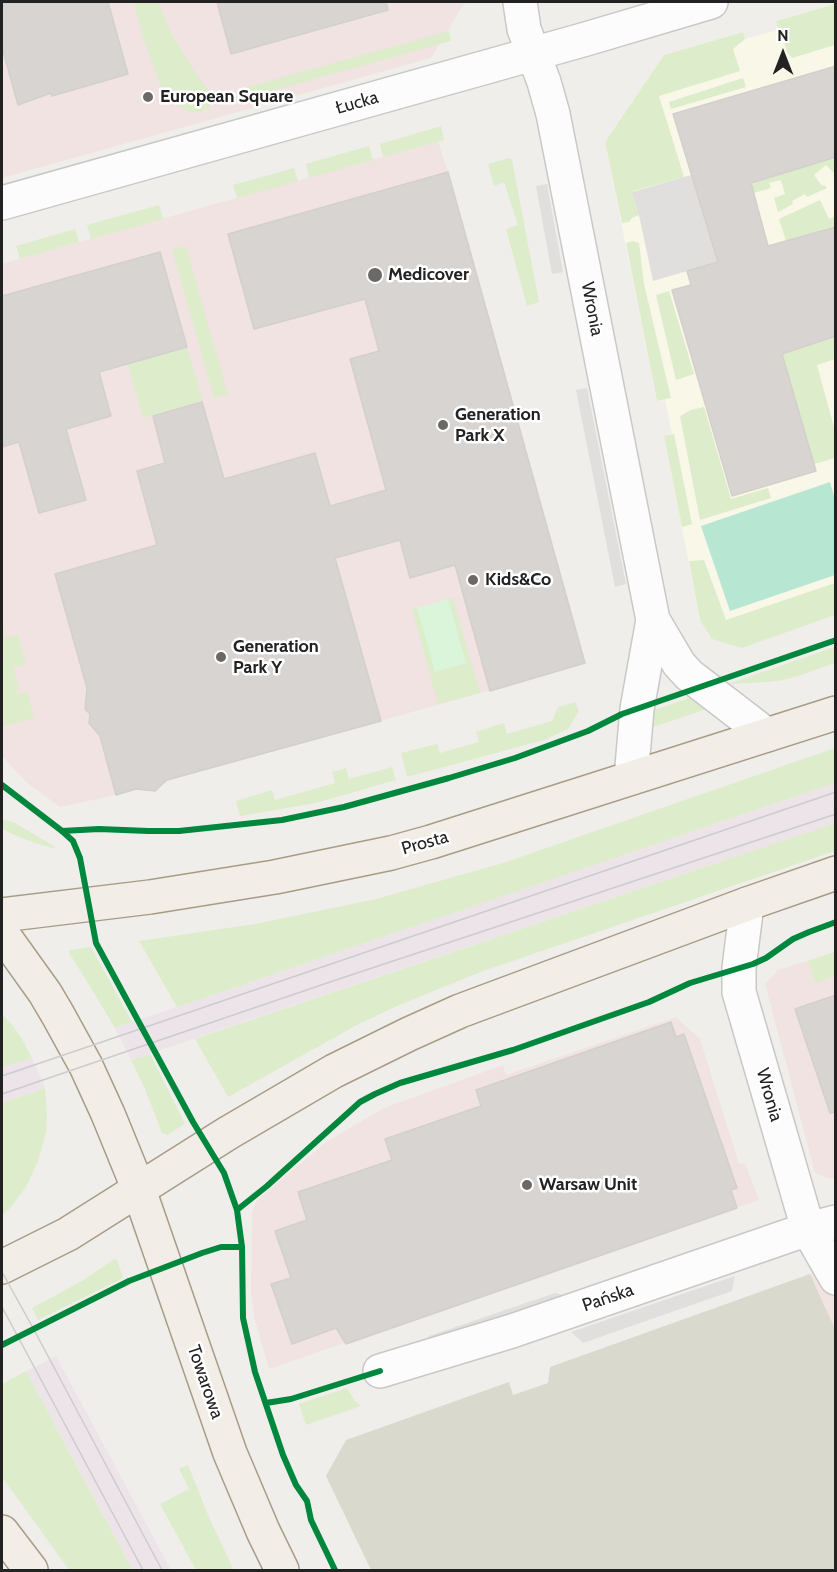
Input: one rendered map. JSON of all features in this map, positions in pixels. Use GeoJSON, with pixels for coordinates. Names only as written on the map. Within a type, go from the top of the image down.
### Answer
{"type":"FeatureCollection","features":[{"type":"Feature","properties":{"kind":"main road","name":"Prosta"},"geometry":{"type":"LineString","coordinates":[[2,915],[161,895],[275,877],[391,853],[836,713]]}},
{"type":"Feature","properties":{"kind":"main road"},"geometry":{"type":"LineString","coordinates":[[2,1267],[68,1234],[228,1133],[334,1071],[409,1034],[460,1011],[836,873]]}},
{"type":"Feature","properties":{"kind":"main road","name":"Towarowa"},"geometry":{"type":"LineString","coordinates":[[2,933],[45,993],[86,1066],[108,1114],[139,1190],[230,1453],[282,1570]]}},
{"type":"Feature","properties":{"kind":"main road"},"geometry":{"type":"LineString","coordinates":[[2,1532],[31,1570]]}},
{"type":"Feature","properties":{"kind":"street","name":"Wronia"},"geometry":{"type":"LineString","coordinates":[[519,2],[524,29],[544,81],[553,114],[653,620],[689,675],[767,735]]}},
{"type":"Feature","properties":{"kind":"street","name":"Łucka"},"geometry":{"type":"LineString","coordinates":[[2,203],[711,2]]}},
{"type":"Feature","properties":{"kind":"street","name":"Wronia"},"geometry":{"type":"LineString","coordinates":[[631,778],[637,709],[653,620]]}},
{"type":"Feature","properties":{"kind":"street","name":"Wronia"},"geometry":{"type":"LineString","coordinates":[[747,904],[738,968],[739,992],[822,1225],[836,1278]]}},
{"type":"Feature","properties":{"kind":"street","name":"Pańska"},"geometry":{"type":"LineString","coordinates":[[380,1371],[512,1331],[822,1225]]}},
{"type":"Feature","properties":{"kind":"shaded area","name":"European Square"},"geometry":{"type":"Polygon","coordinates":[[[2,2],[465,2],[431,58],[2,178],[2,2]]]}},
{"type":"Feature","properties":{"kind":"shaded area"},"geometry":{"type":"Polygon","coordinates":[[[835,4],[835,601],[726,638],[700,620],[664,436],[672,434],[665,400],[657,401],[605,142],[664,55],[743,32],[745,39],[777,30],[776,21],[835,4]]]}},
{"type":"Feature","properties":{"kind":"shaded area"},"geometry":{"type":"Polygon","coordinates":[[[438,141],[585,664],[160,782],[155,791],[146,786],[60,807],[26,782],[2,756],[2,264],[438,141]]]}},
{"type":"Feature","properties":{"kind":"shaded area"},"geometry":{"type":"Polygon","coordinates":[[[691,175],[718,262],[653,281],[632,192],[691,175]]]}},
{"type":"Feature","properties":{"kind":"shaded area"},"geometry":{"type":"Polygon","coordinates":[[[547,184],[563,272],[552,274],[536,186],[547,184]]]}},
{"type":"Feature","properties":{"kind":"shaded area"},"geometry":{"type":"Polygon","coordinates":[[[587,388],[626,584],[615,587],[576,390],[587,388]]]}},
{"type":"Feature","properties":{"kind":"shaded area"},"geometry":{"type":"Polygon","coordinates":[[[835,783],[835,823],[131,1060],[115,1028],[835,783]]]}},
{"type":"Feature","properties":{"kind":"shaded area"},"geometry":{"type":"Polygon","coordinates":[[[835,952],[836,1177],[830,1179],[815,1173],[765,984],[778,970],[835,952]]]}},
{"type":"Feature","properties":{"kind":"shaded area","name":"Warsaw Unit"},"geometry":{"type":"Polygon","coordinates":[[[676,1017],[700,1039],[739,1164],[745,1163],[759,1200],[269,1369],[254,1317],[251,1291],[252,1213],[256,1202],[263,1195],[325,1143],[384,1108],[503,1065],[506,1075],[676,1017]]]}},
{"type":"Feature","properties":{"kind":"shaded area"},"geometry":{"type":"Polygon","coordinates":[[[32,1058],[45,1088],[2,1103],[2,1067],[32,1058]]]}},
{"type":"Feature","properties":{"kind":"shaded area"},"geometry":{"type":"Polygon","coordinates":[[[835,1265],[835,1329],[810,1274],[835,1265]]]}},
{"type":"Feature","properties":{"kind":"shaded area"},"geometry":{"type":"Polygon","coordinates":[[[810,1274],[835,1329],[835,1570],[371,1570],[326,1476],[346,1440],[509,1382],[513,1395],[548,1383],[550,1367],[810,1274]]]}},
{"type":"Feature","properties":{"kind":"shaded area"},"geometry":{"type":"Polygon","coordinates":[[[735,1276],[732,1291],[583,1343],[571,1332],[735,1276]]]}},
{"type":"Feature","properties":{"kind":"shaded area"},"geometry":{"type":"Polygon","coordinates":[[[555,1293],[570,1297],[424,1347],[429,1336],[555,1293]]]}},
{"type":"Feature","properties":{"kind":"shaded area"},"geometry":{"type":"Polygon","coordinates":[[[56,1356],[171,1570],[133,1570],[26,1371],[56,1356]]]}},
{"type":"Feature","properties":{"kind":"green space"},"geometry":{"type":"Polygon","coordinates":[[[134,2],[158,2],[171,33],[197,76],[211,93],[213,100],[209,108],[200,112],[190,112],[174,104],[164,95],[144,41],[134,2]]]}},
{"type":"Feature","properties":{"kind":"green space"},"geometry":{"type":"Polygon","coordinates":[[[835,4],[835,45],[792,58],[787,52],[776,21],[835,4]]]}},
{"type":"Feature","properties":{"kind":"green space"},"geometry":{"type":"Polygon","coordinates":[[[449,31],[451,41],[243,99],[240,89],[449,31]]]}},
{"type":"Feature","properties":{"kind":"green space"},"geometry":{"type":"Polygon","coordinates":[[[743,32],[745,39],[733,49],[740,71],[659,96],[684,177],[633,191],[639,215],[629,222],[622,223],[605,142],[664,55],[743,32]]]}},
{"type":"Feature","properties":{"kind":"green space"},"geometry":{"type":"Polygon","coordinates":[[[743,78],[746,87],[671,109],[669,102],[743,78]]]}},
{"type":"Feature","properties":{"kind":"green space"},"geometry":{"type":"Polygon","coordinates":[[[441,126],[444,140],[383,157],[380,144],[441,126]]]}},
{"type":"Feature","properties":{"kind":"green space"},"geometry":{"type":"Polygon","coordinates":[[[369,146],[373,160],[309,178],[306,164],[369,146]]]}},
{"type":"Feature","properties":{"kind":"green space"},"geometry":{"type":"Polygon","coordinates":[[[835,157],[835,174],[826,165],[814,175],[822,186],[827,188],[807,197],[805,194],[778,212],[774,198],[785,194],[781,180],[769,183],[771,188],[754,193],[751,183],[835,157]]]}},
{"type":"Feature","properties":{"kind":"green space"},"geometry":{"type":"Polygon","coordinates":[[[510,158],[539,302],[527,306],[506,229],[518,225],[504,182],[494,186],[488,164],[510,158]]]}},
{"type":"Feature","properties":{"kind":"green space"},"geometry":{"type":"Polygon","coordinates":[[[294,168],[298,181],[237,198],[233,185],[294,168]]]}},
{"type":"Feature","properties":{"kind":"green space"},"geometry":{"type":"Polygon","coordinates":[[[820,200],[829,219],[835,216],[835,227],[786,241],[779,219],[820,200]]]}},
{"type":"Feature","properties":{"kind":"green space"},"geometry":{"type":"Polygon","coordinates":[[[159,205],[163,219],[91,239],[87,225],[159,205]]]}},
{"type":"Feature","properties":{"kind":"green space"},"geometry":{"type":"Polygon","coordinates":[[[75,229],[79,242],[20,259],[16,246],[75,229]]]}},
{"type":"Feature","properties":{"kind":"green space"},"geometry":{"type":"Polygon","coordinates":[[[633,241],[639,243],[644,284],[671,398],[657,401],[626,243],[633,241]]]}},
{"type":"Feature","properties":{"kind":"green space"},"geometry":{"type":"Polygon","coordinates":[[[186,246],[228,395],[214,398],[172,249],[186,246]]]}},
{"type":"Feature","properties":{"kind":"green space"},"geometry":{"type":"Polygon","coordinates":[[[669,291],[694,374],[676,380],[656,295],[669,291]]]}},
{"type":"Feature","properties":{"kind":"green space"},"geometry":{"type":"Polygon","coordinates":[[[766,299],[831,338],[835,336],[835,359],[817,365],[835,431],[835,458],[814,464],[766,299]]]}},
{"type":"Feature","properties":{"kind":"green space"},"geometry":{"type":"Polygon","coordinates":[[[187,347],[203,401],[143,418],[128,364],[187,347]]]}},
{"type":"Feature","properties":{"kind":"green space"},"geometry":{"type":"Polygon","coordinates":[[[704,407],[731,499],[768,488],[771,498],[700,520],[680,416],[704,407]]]}},
{"type":"Feature","properties":{"kind":"green space"},"geometry":{"type":"Polygon","coordinates":[[[674,434],[692,524],[682,527],[664,436],[674,434]]]}},
{"type":"Feature","properties":{"kind":"green space"},"geometry":{"type":"Polygon","coordinates":[[[830,482],[835,499],[835,575],[730,611],[701,526],[830,482]]]}},
{"type":"Feature","properties":{"kind":"green space"},"geometry":{"type":"Polygon","coordinates":[[[704,560],[726,620],[835,583],[835,615],[742,648],[712,639],[700,620],[689,561],[704,560]]]}},
{"type":"Feature","properties":{"kind":"green space"},"geometry":{"type":"Polygon","coordinates":[[[453,598],[480,693],[438,704],[412,609],[417,608],[436,672],[466,663],[448,599],[453,598]]]}},
{"type":"Feature","properties":{"kind":"green space"},"geometry":{"type":"Polygon","coordinates":[[[448,599],[466,663],[435,672],[417,608],[448,599]]]}},
{"type":"Feature","properties":{"kind":"green space"},"geometry":{"type":"Polygon","coordinates":[[[2,628],[5,638],[18,635],[26,664],[13,667],[19,689],[16,690],[17,694],[27,691],[34,718],[2,727],[2,628]]]}},
{"type":"Feature","properties":{"kind":"green space"},"geometry":{"type":"Polygon","coordinates":[[[835,647],[835,663],[804,674],[784,680],[728,684],[835,647]]]}},
{"type":"Feature","properties":{"kind":"green space"},"geometry":{"type":"Polygon","coordinates":[[[695,696],[705,707],[704,710],[647,729],[649,712],[695,696]]]}},
{"type":"Feature","properties":{"kind":"green space"},"geometry":{"type":"Polygon","coordinates":[[[575,702],[579,711],[568,729],[544,740],[407,777],[401,753],[437,744],[440,753],[479,742],[476,732],[504,723],[507,734],[552,721],[558,707],[575,702]]]}},
{"type":"Feature","properties":{"kind":"green space"},"geometry":{"type":"Polygon","coordinates":[[[835,748],[835,783],[177,1007],[139,941],[255,924],[376,899],[503,863],[835,748]]]}},
{"type":"Feature","properties":{"kind":"green space"},"geometry":{"type":"Polygon","coordinates":[[[392,767],[396,780],[316,803],[240,816],[236,801],[272,790],[275,800],[335,783],[332,772],[346,768],[349,779],[392,767]]]}},
{"type":"Feature","properties":{"kind":"green space"},"geometry":{"type":"Polygon","coordinates":[[[2,819],[15,823],[57,849],[10,833],[2,828],[2,819]]]}},
{"type":"Feature","properties":{"kind":"green space"},"geometry":{"type":"Polygon","coordinates":[[[835,823],[835,851],[483,971],[357,1025],[228,1097],[195,1039],[835,823]]]}},
{"type":"Feature","properties":{"kind":"green space"},"geometry":{"type":"Polygon","coordinates":[[[91,947],[132,1022],[115,1028],[69,953],[70,950],[91,947]]]}},
{"type":"Feature","properties":{"kind":"green space"},"geometry":{"type":"Polygon","coordinates":[[[835,952],[835,976],[816,983],[808,961],[835,952]]]}},
{"type":"Feature","properties":{"kind":"green space"},"geometry":{"type":"Polygon","coordinates":[[[2,1014],[21,1037],[32,1058],[2,1067],[2,1014]]]}},
{"type":"Feature","properties":{"kind":"green space"},"geometry":{"type":"Polygon","coordinates":[[[150,1054],[185,1124],[167,1135],[162,1133],[131,1060],[150,1054]]]}},
{"type":"Feature","properties":{"kind":"green space"},"geometry":{"type":"Polygon","coordinates":[[[45,1088],[46,1132],[38,1161],[26,1187],[2,1216],[2,1103],[45,1088]]]}},
{"type":"Feature","properties":{"kind":"green space"},"geometry":{"type":"Polygon","coordinates":[[[114,1259],[117,1260],[123,1278],[38,1320],[32,1308],[82,1281],[114,1259]]]}},
{"type":"Feature","properties":{"kind":"green space"},"geometry":{"type":"Polygon","coordinates":[[[26,1371],[133,1570],[69,1570],[2,1477],[2,1384],[26,1371]]]}},
{"type":"Feature","properties":{"kind":"green space"},"geometry":{"type":"Polygon","coordinates":[[[347,1388],[361,1406],[306,1425],[299,1404],[347,1388]]]}},
{"type":"Feature","properties":{"kind":"green space"},"geometry":{"type":"Polygon","coordinates":[[[188,1465],[211,1522],[234,1570],[196,1570],[160,1504],[189,1489],[179,1469],[188,1465]]]}},
{"type":"Feature","properties":{"kind":"building"},"geometry":{"type":"Polygon","coordinates":[[[2,2],[108,2],[128,74],[52,96],[51,93],[18,105],[2,47],[2,2]]]}},
{"type":"Feature","properties":{"kind":"building"},"geometry":{"type":"Polygon","coordinates":[[[217,2],[386,2],[388,10],[231,54],[217,2]]]}},
{"type":"Feature","properties":{"kind":"building"},"geometry":{"type":"Polygon","coordinates":[[[836,66],[836,157],[751,183],[768,246],[836,227],[836,336],[782,354],[816,471],[732,496],[672,290],[691,285],[687,271],[718,262],[673,114],[836,66]]]}},
{"type":"Feature","properties":{"kind":"building"},"geometry":{"type":"Polygon","coordinates":[[[448,172],[585,663],[490,691],[455,565],[410,578],[400,540],[335,558],[381,721],[167,780],[155,791],[136,789],[116,795],[100,736],[89,723],[90,714],[85,709],[87,688],[55,574],[157,545],[137,471],[165,463],[153,416],[202,402],[224,479],[315,453],[330,506],[386,490],[350,359],[379,351],[365,299],[254,329],[228,234],[448,172]]]}},
{"type":"Feature","properties":{"kind":"building"},"geometry":{"type":"Polygon","coordinates":[[[160,252],[187,347],[99,372],[111,416],[66,429],[86,500],[39,513],[19,442],[2,447],[2,296],[160,252]]]}},
{"type":"Feature","properties":{"kind":"building"},"geometry":{"type":"Polygon","coordinates":[[[836,995],[836,1112],[830,1113],[795,1009],[836,995]]]}},
{"type":"Feature","properties":{"kind":"building","name":"Warsaw Unit"},"geometry":{"type":"Polygon","coordinates":[[[671,1022],[676,1037],[684,1034],[737,1188],[731,1190],[737,1208],[346,1344],[336,1328],[292,1344],[271,1284],[291,1278],[275,1231],[307,1220],[298,1192],[392,1160],[385,1139],[481,1106],[476,1090],[671,1022]]]}},
{"type":"Feature","properties":{"kind":"tram line"},"geometry":{"type":"LineString","coordinates":[[2,1076],[836,792]]}},
{"type":"Feature","properties":{"kind":"tram line"},"geometry":{"type":"LineString","coordinates":[[2,1094],[836,814]]}},
{"type":"Feature","properties":{"kind":"tram line"},"geometry":{"type":"LineString","coordinates":[[2,1272],[162,1570]]}},
{"type":"Feature","properties":{"kind":"tram line"},"geometry":{"type":"LineString","coordinates":[[2,1307],[143,1570]]}},
{"type":"Feature","properties":{"kind":"cycle path"},"geometry":{"type":"LineString","coordinates":[[62,831],[99,829],[179,831],[282,820],[344,807],[515,758],[588,731],[622,714],[836,640]]}},
{"type":"Feature","properties":{"kind":"cycle path"},"geometry":{"type":"LineString","coordinates":[[2,785],[73,841],[80,858],[96,943],[193,1122],[224,1173],[237,1210],[242,1247],[243,1318],[255,1372],[283,1455],[296,1485],[307,1501],[311,1520],[335,1570]]}},
{"type":"Feature","properties":{"kind":"cycle path"},"geometry":{"type":"LineString","coordinates":[[237,1210],[360,1102],[375,1094],[400,1083],[513,1050],[649,1002],[690,983],[753,964],[766,958],[793,939],[836,922]]}},
{"type":"Feature","properties":{"kind":"cycle path"},"geometry":{"type":"LineString","coordinates":[[2,1345],[129,1281],[221,1247],[242,1247]]}},
{"type":"Feature","properties":{"kind":"cycle path"},"geometry":{"type":"LineString","coordinates":[[266,1403],[291,1399],[380,1371]]}},
{"type":"Feature","properties":{"kind":"place","name":"European Square"},"geometry":{"type":"Point","coordinates":[148,97]}},
{"type":"Feature","properties":{"kind":"place","name":"Medicover"},"geometry":{"type":"Point","coordinates":[375,275]}},
{"type":"Feature","properties":{"kind":"place","name":"Generation Park X"},"geometry":{"type":"Point","coordinates":[443,425]}},
{"type":"Feature","properties":{"kind":"place","name":"Kids&Co"},"geometry":{"type":"Point","coordinates":[473,580]}},
{"type":"Feature","properties":{"kind":"place","name":"Generation Park Y"},"geometry":{"type":"Point","coordinates":[221,657]}},
{"type":"Feature","properties":{"kind":"place","name":"Warsaw Unit"},"geometry":{"type":"Point","coordinates":[527,1185]}}]}
